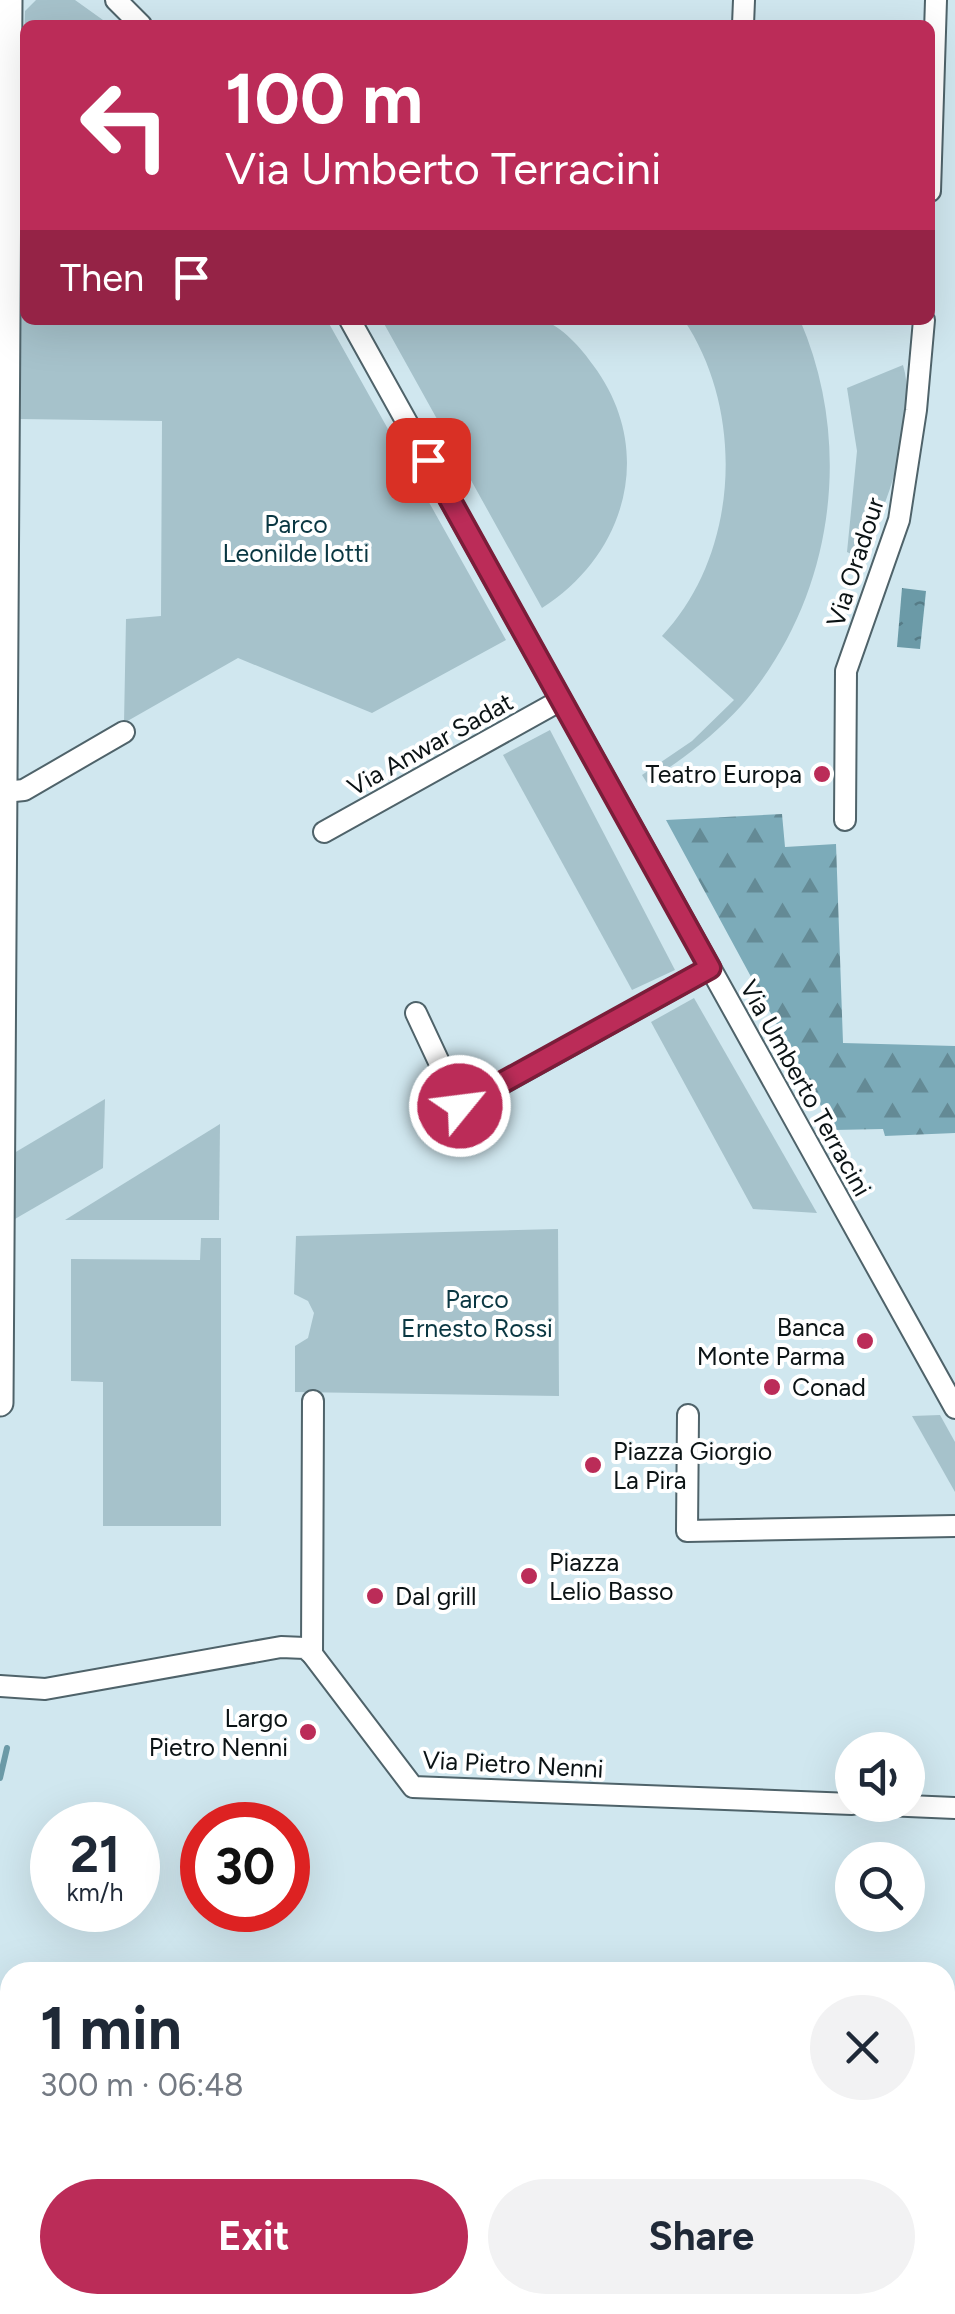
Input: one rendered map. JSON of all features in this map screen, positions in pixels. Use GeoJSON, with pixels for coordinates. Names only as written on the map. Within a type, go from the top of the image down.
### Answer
{"type":"FeatureCollection","features":[{"type":"Feature","properties":{"kind":"street"},"geometry":{"type":"LineString","coordinates":[[99,0],[129,14]]}},
{"type":"Feature","properties":{"kind":"street"},"geometry":{"type":"LineString","coordinates":[[935,32],[936,0]]}},
{"type":"Feature","properties":{"kind":"street"},"geometry":{"type":"LineString","coordinates":[[0,1403],[3,358],[12,7]]}},
{"type":"Feature","properties":{"kind":"street","name":"Via Umberto Terracini"},"geometry":{"type":"LineString","coordinates":[[353,325],[955,1408]]}},
{"type":"Feature","properties":{"kind":"street","name":"Via Oradour"},"geometry":{"type":"LineString","coordinates":[[846,820],[846,671],[899,520],[916,410],[924,325]]}},
{"type":"Feature","properties":{"kind":"street","name":"Via Anwar Sadat"},"geometry":{"type":"LineString","coordinates":[[324,832],[561,700]]}},
{"type":"Feature","properties":{"kind":"street"},"geometry":{"type":"LineString","coordinates":[[4,792],[24,790],[124,732]]}},
{"type":"Feature","properties":{"kind":"street"},"geometry":{"type":"LineString","coordinates":[[416,1013],[460,1106],[710,968]]}},
{"type":"Feature","properties":{"kind":"street"},"geometry":{"type":"LineString","coordinates":[[312,1654],[313,1401]]}},
{"type":"Feature","properties":{"kind":"street"},"geometry":{"type":"LineString","coordinates":[[688,1416],[687,1531],[955,1526]]}},
{"type":"Feature","properties":{"kind":"street"},"geometry":{"type":"LineString","coordinates":[[0,1686],[45,1689],[281,1647],[304,1648],[312,1654]]}},
{"type":"Feature","properties":{"kind":"street","name":"Via Pietro Nenni"},"geometry":{"type":"LineString","coordinates":[[312,1654],[413,1787],[835,1803]]}},
{"type":"Feature","properties":{"kind":"street"},"geometry":{"type":"LineString","coordinates":[[925,1807],[955,1808]]}},
{"type":"Feature","properties":{"kind":"green space","name":"Parco Leonilde Iotti"},"geometry":{"type":"Polygon","coordinates":[[[36,0],[75,0],[103,20],[25,20],[25,11],[36,0]]]}},
{"type":"Feature","properties":{"kind":"green space","name":"Parco Leonilde Iotti"},"geometry":{"type":"Polygon","coordinates":[[[21,325],[330,325],[506,640],[372,713],[238,658],[124,723],[126,619],[161,616],[162,421],[20,419],[21,325]]]}},
{"type":"Feature","properties":{"kind":"green space"},"geometry":{"type":"Polygon","coordinates":[[[385,325],[552,325],[577,345],[612,397],[624,431],[627,465],[623,498],[612,530],[595,559],[571,586],[542,608],[385,325]]]}},
{"type":"Feature","properties":{"kind":"green space"},"geometry":{"type":"Polygon","coordinates":[[[687,325],[802,325],[817,369],[827,419],[830,470],[826,521],[815,571],[797,619],[772,664],[720,727],[647,783],[642,775],[692,741],[734,700],[662,636],[688,603],[707,565],[719,525],[725,439],[718,397],[704,357],[687,325]]]}},
{"type":"Feature","properties":{"kind":"green space"},"geometry":{"type":"Polygon","coordinates":[[[903,365],[907,411],[897,464],[880,516],[860,558],[847,552],[857,451],[847,388],[903,365]]]}},
{"type":"Feature","properties":{"kind":"green space"},"geometry":{"type":"Polygon","coordinates":[[[550,730],[675,970],[632,990],[503,755],[550,730]]]}},
{"type":"Feature","properties":{"kind":"green space"},"geometry":{"type":"Polygon","coordinates":[[[782,814],[785,847],[836,844],[843,1043],[955,1046],[955,1133],[885,1136],[883,1129],[834,1130],[666,820],[782,814]]]}},
{"type":"Feature","properties":{"kind":"green space"},"geometry":{"type":"Polygon","coordinates":[[[694,998],[817,1213],[753,1209],[651,1022],[694,998]]]}},
{"type":"Feature","properties":{"kind":"green space"},"geometry":{"type":"Polygon","coordinates":[[[105,1099],[103,1168],[8,1223],[4,1159],[105,1099]]]}},
{"type":"Feature","properties":{"kind":"green space"},"geometry":{"type":"Polygon","coordinates":[[[220,1124],[219,1220],[65,1220],[220,1124]]]}},
{"type":"Feature","properties":{"kind":"green space","name":"Parco Ernesto Rossi"},"geometry":{"type":"Polygon","coordinates":[[[558,1229],[559,1396],[295,1392],[295,1346],[308,1338],[314,1313],[308,1301],[294,1294],[296,1236],[558,1229]]]}},
{"type":"Feature","properties":{"kind":"green space"},"geometry":{"type":"Polygon","coordinates":[[[201,1238],[221,1238],[221,1526],[103,1526],[103,1382],[71,1381],[71,1259],[200,1260],[201,1238]]]}},
{"type":"Feature","properties":{"kind":"green space"},"geometry":{"type":"Polygon","coordinates":[[[940,1415],[955,1442],[955,1492],[912,1416],[940,1415]]]}},
{"type":"Feature","properties":{"kind":"water"},"geometry":{"type":"Polygon","coordinates":[[[902,588],[926,591],[920,649],[897,647],[902,588]]]}},
{"type":"Feature","properties":{"kind":"waterway"},"geometry":{"type":"LineString","coordinates":[[0,1778],[7,1748]]}},
{"type":"Feature","properties":{"kind":"place","name":"Teatro Europa"},"geometry":{"type":"Point","coordinates":[822,774]}},
{"type":"Feature","properties":{"kind":"place","name":"Banca Monte Parma"},"geometry":{"type":"Point","coordinates":[865,1341]}},
{"type":"Feature","properties":{"kind":"place","name":"Conad"},"geometry":{"type":"Point","coordinates":[772,1387]}},
{"type":"Feature","properties":{"kind":"place","name":"Piazza Giorgio La Pira"},"geometry":{"type":"Point","coordinates":[593,1465]}},
{"type":"Feature","properties":{"kind":"place","name":"Piazza Lelio Basso"},"geometry":{"type":"Point","coordinates":[529,1576]}},
{"type":"Feature","properties":{"kind":"place","name":"Dal grill"},"geometry":{"type":"Point","coordinates":[375,1596]}},
{"type":"Feature","properties":{"kind":"place","name":"Largo Pietro Nenni"},"geometry":{"type":"Point","coordinates":[308,1732]}},
{"type":"Feature","properties":{"kind":"route"},"geometry":{"type":"LineString","coordinates":[[428,460],[710,968],[460,1106]]}}]}
